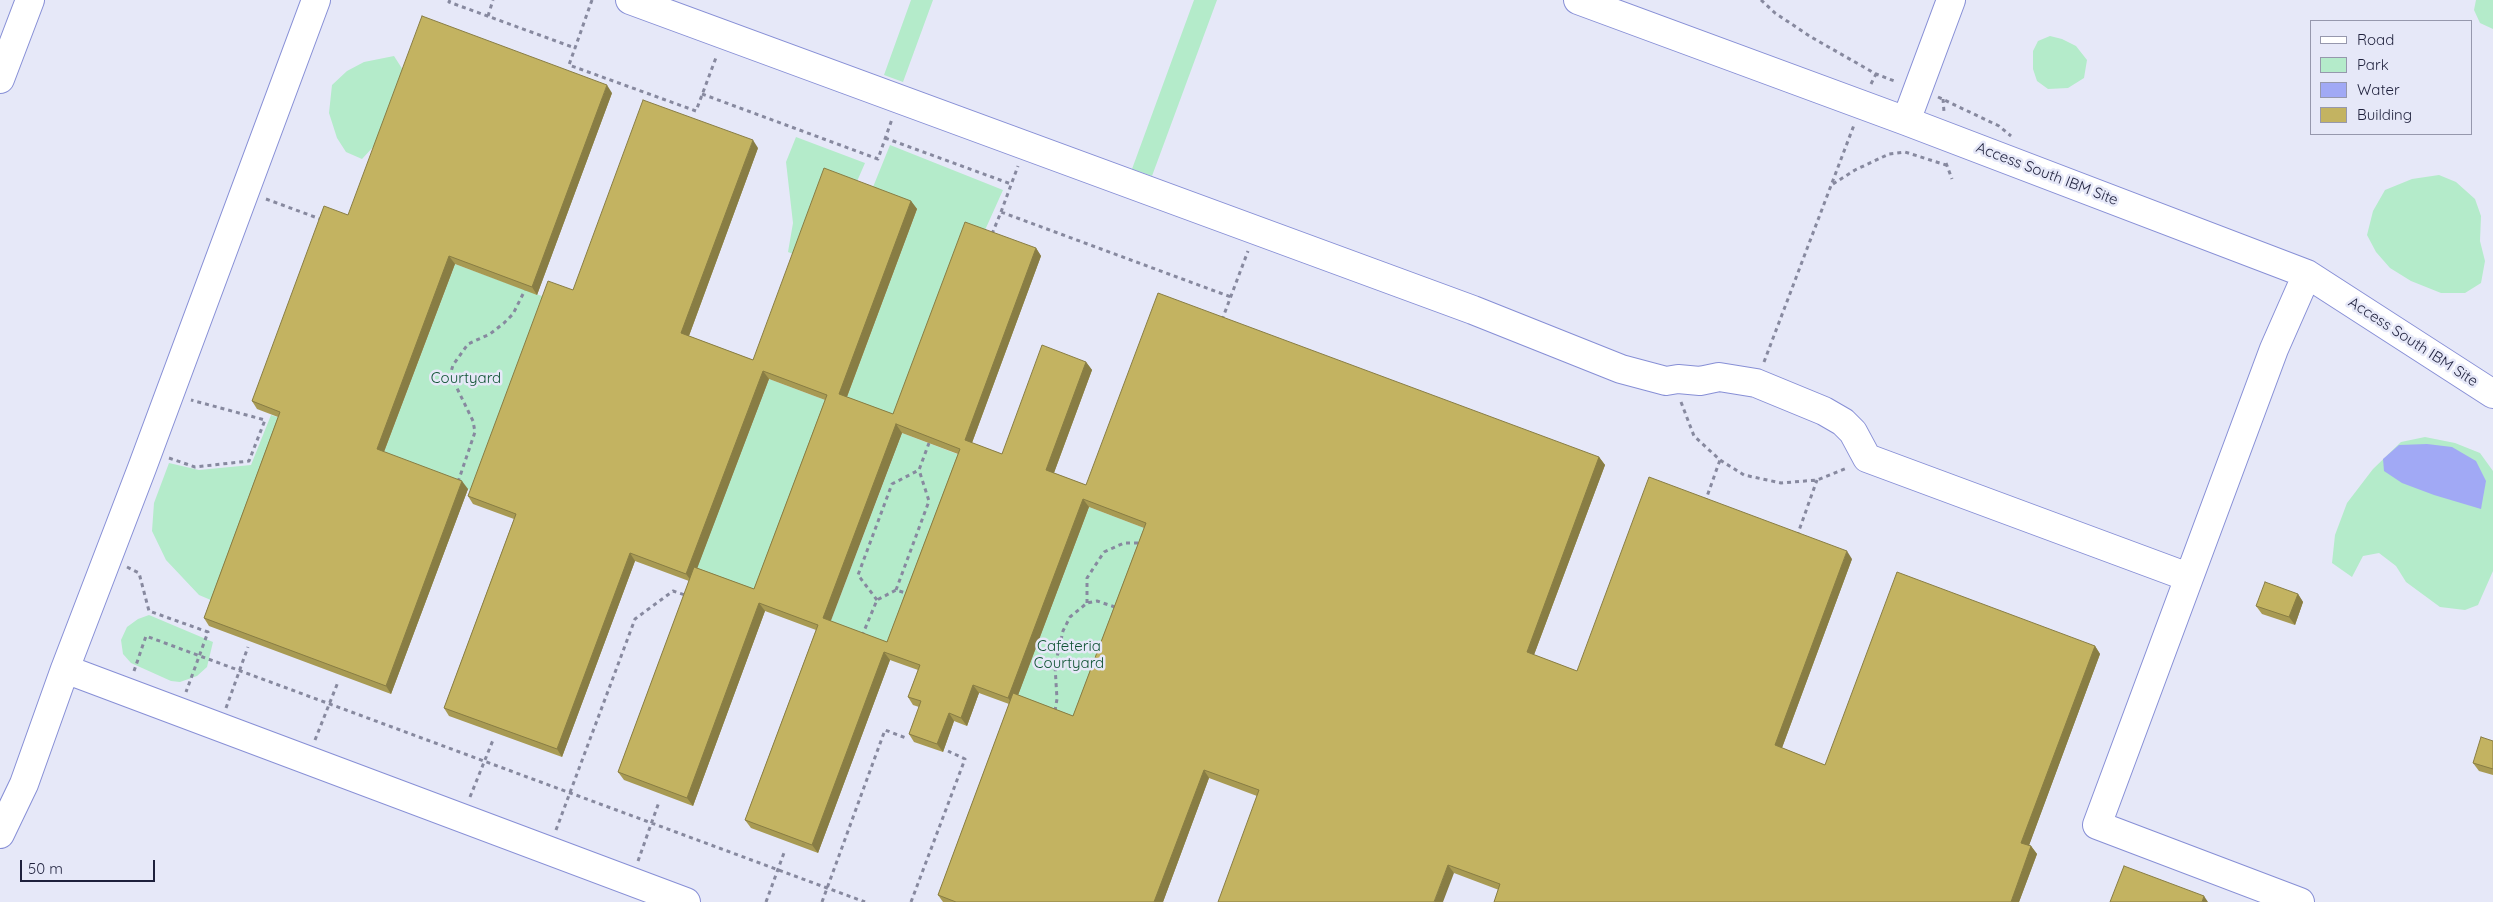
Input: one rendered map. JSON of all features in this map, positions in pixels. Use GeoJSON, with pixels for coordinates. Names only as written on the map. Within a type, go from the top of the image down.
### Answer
{"type":"FeatureCollection","features":[{"type":"Feature","properties":{"kind":"street"},"geometry":{"type":"LineString","coordinates":[[0,79],[30,0]]}},
{"type":"Feature","properties":{"kind":"street"},"geometry":{"type":"LineString","coordinates":[[0,834],[24,784],[65,669],[149,450],[316,0]]}},
{"type":"Feature","properties":{"kind":"street"},"geometry":{"type":"LineString","coordinates":[[630,0],[1473,310],[1621,369],[1660,380],[1678,379],[1700,382],[1719,378],[1756,383],[1824,411],[1843,422],[1853,432],[1867,458],[2188,577]]}},
{"type":"Feature","properties":{"kind":"street","name":"Access South IBM Site"},"geometry":{"type":"LineString","coordinates":[[1578,0],[1906,120],[2307,274],[2493,394]]}},
{"type":"Feature","properties":{"kind":"street"},"geometry":{"type":"LineString","coordinates":[[1906,120],[1951,0]]}},
{"type":"Feature","properties":{"kind":"street"},"geometry":{"type":"LineString","coordinates":[[2300,902],[2096,825],[2274,349],[2307,274]]}},
{"type":"Feature","properties":{"kind":"street"},"geometry":{"type":"LineString","coordinates":[[65,669],[686,902]]}},
{"type":"Feature","properties":{"kind":"path"},"geometry":{"type":"LineString","coordinates":[[450,0],[449,2],[575,48]]}},
{"type":"Feature","properties":{"kind":"path"},"geometry":{"type":"LineString","coordinates":[[488,16],[493,0]]}},
{"type":"Feature","properties":{"kind":"path"},"geometry":{"type":"LineString","coordinates":[[592,0],[569,65],[696,111],[724,34]]}},
{"type":"Feature","properties":{"kind":"path"},"geometry":{"type":"LineString","coordinates":[[1761,0],[1775,13],[1811,37],[1876,74],[1943,98],[1991,122],[2014,138]]}},
{"type":"Feature","properties":{"kind":"path"},"geometry":{"type":"LineString","coordinates":[[1756,383],[1862,104],[1876,74]]}},
{"type":"Feature","properties":{"kind":"path"},"geometry":{"type":"LineString","coordinates":[[702,94],[878,158],[885,138],[1011,184]]}},
{"type":"Feature","properties":{"kind":"path"},"geometry":{"type":"LineString","coordinates":[[992,234],[1025,145]]}},
{"type":"Feature","properties":{"kind":"path"},"geometry":{"type":"LineString","coordinates":[[1833,184],[1855,170],[1889,154],[1905,152],[1946,165],[1952,178]]}},
{"type":"Feature","properties":{"kind":"path"},"geometry":{"type":"LineString","coordinates":[[245,191],[324,221]]}},
{"type":"Feature","properties":{"kind":"path"},"geometry":{"type":"LineString","coordinates":[[1000,212],[1231,297]]}},
{"type":"Feature","properties":{"kind":"path"},"geometry":{"type":"LineString","coordinates":[[1222,321],[1256,230]]}},
{"type":"Feature","properties":{"kind":"path"},"geometry":{"type":"LineString","coordinates":[[456,485],[475,432],[473,421],[454,382],[451,372],[453,365],[468,344],[490,334],[513,314],[525,290]]}},
{"type":"Feature","properties":{"kind":"path"},"geometry":{"type":"LineString","coordinates":[[1678,379],[1680,398],[1694,436],[1720,460],[1744,475],[1781,484],[1816,480],[1797,536]]}},
{"type":"Feature","properties":{"kind":"path"},"geometry":{"type":"LineString","coordinates":[[149,450],[195,467],[249,461],[265,420],[170,394]]}},
{"type":"Feature","properties":{"kind":"path"},"geometry":{"type":"LineString","coordinates":[[861,638],[877,600],[896,590],[928,501],[919,470],[929,443]]}},
{"type":"Feature","properties":{"kind":"path"},"geometry":{"type":"LineString","coordinates":[[1704,504],[1720,460]]}},
{"type":"Feature","properties":{"kind":"path"},"geometry":{"type":"LineString","coordinates":[[877,600],[858,574],[892,484],[919,470]]}},
{"type":"Feature","properties":{"kind":"path"},"geometry":{"type":"LineString","coordinates":[[1087,603],[1086,578],[1104,552],[1124,543],[1135,541],[1147,544]]}},
{"type":"Feature","properties":{"kind":"path"},"geometry":{"type":"LineString","coordinates":[[107,558],[139,573],[149,611],[208,632],[199,655]]}},
{"type":"Feature","properties":{"kind":"path"},"geometry":{"type":"LineString","coordinates":[[896,590],[913,595]]}},
{"type":"Feature","properties":{"kind":"path"},"geometry":{"type":"LineString","coordinates":[[570,791],[634,619],[673,591],[688,596]]}},
{"type":"Feature","properties":{"kind":"path"},"geometry":{"type":"LineString","coordinates":[[1054,714],[1057,699],[1055,666],[1063,631],[1070,617],[1087,603],[1097,602],[1122,609]]}},
{"type":"Feature","properties":{"kind":"path"},"geometry":{"type":"LineString","coordinates":[[125,668],[134,672],[146,636],[570,791],[864,902]]}},
{"type":"Feature","properties":{"kind":"path"},"geometry":{"type":"LineString","coordinates":[[240,670],[248,647]]}},
{"type":"Feature","properties":{"kind":"path"},"geometry":{"type":"LineString","coordinates":[[329,703],[338,682]]}},
{"type":"Feature","properties":{"kind":"path"},"geometry":{"type":"LineString","coordinates":[[822,902],[884,730],[906,738]]}},
{"type":"Feature","properties":{"kind":"path"},"geometry":{"type":"LineString","coordinates":[[484,761],[493,740]]}},
{"type":"Feature","properties":{"kind":"path"},"geometry":{"type":"LineString","coordinates":[[912,902],[965,759],[948,751]]}},
{"type":"Feature","properties":{"kind":"path"},"geometry":{"type":"LineString","coordinates":[[652,822],[660,802]]}},
{"type":"Feature","properties":{"kind":"path"},"geometry":{"type":"LineString","coordinates":[[766,902],[786,850]]}},
{"type":"Feature","properties":{"kind":"green space"},"geometry":{"type":"Polygon","coordinates":[[[911,0],[933,0],[903,82],[884,75],[911,0]]]}},
{"type":"Feature","properties":{"kind":"green space"},"geometry":{"type":"Polygon","coordinates":[[[1194,0],[1217,0],[1152,176],[1132,169],[1194,0]]]}},
{"type":"Feature","properties":{"kind":"green space"},"geometry":{"type":"Polygon","coordinates":[[[2476,0],[2493,0],[2493,29],[2480,23],[2474,10],[2476,0]]]}},
{"type":"Feature","properties":{"kind":"green space"},"geometry":{"type":"Polygon","coordinates":[[[2050,36],[2062,39],[2076,46],[2087,60],[2084,78],[2068,88],[2048,89],[2037,81],[2033,69],[2033,51],[2038,41],[2050,36]]]}},
{"type":"Feature","properties":{"kind":"green space"},"geometry":{"type":"Polygon","coordinates":[[[394,56],[403,70],[375,145],[362,159],[346,152],[337,138],[329,113],[332,85],[347,71],[364,62],[394,56]]]}},
{"type":"Feature","properties":{"kind":"green space"},"geometry":{"type":"Polygon","coordinates":[[[796,137],[865,163],[855,186],[800,257],[788,252],[793,223],[786,162],[796,137]]]}},
{"type":"Feature","properties":{"kind":"green space"},"geometry":{"type":"Polygon","coordinates":[[[890,145],[1003,190],[899,422],[845,402],[917,209],[871,192],[890,145]]]}},
{"type":"Feature","properties":{"kind":"green space"},"geometry":{"type":"Polygon","coordinates":[[[2439,175],[2456,182],[2475,199],[2481,216],[2480,241],[2485,261],[2481,283],[2465,293],[2441,293],[2411,281],[2390,268],[2376,252],[2367,235],[2373,211],[2385,190],[2412,179],[2439,175]]]}},
{"type":"Feature","properties":{"kind":"green space","name":"Courtyard"},"geometry":{"type":"Polygon","coordinates":[[[455,264],[550,299],[478,493],[382,457],[455,264]]]}},
{"type":"Feature","properties":{"kind":"green space"},"geometry":{"type":"Polygon","coordinates":[[[769,379],[833,403],[760,597],[695,573],[769,379]]]}},
{"type":"Feature","properties":{"kind":"green space"},"geometry":{"type":"Polygon","coordinates":[[[271,415],[286,420],[218,603],[199,595],[166,560],[152,531],[154,503],[169,463],[199,470],[251,465],[271,415]]]}},
{"type":"Feature","properties":{"kind":"green space"},"geometry":{"type":"Polygon","coordinates":[[[902,433],[965,457],[892,650],[829,626],[902,433]]]}},
{"type":"Feature","properties":{"kind":"green space"},"geometry":{"type":"Polygon","coordinates":[[[2425,437],[2455,443],[2480,453],[2493,471],[2493,571],[2478,605],[2465,610],[2440,607],[2406,582],[2396,566],[2379,553],[2363,556],[2352,577],[2332,563],[2335,535],[2347,503],[2373,469],[2401,442],[2425,437]]]}},
{"type":"Feature","properties":{"kind":"green space","name":"Cafeteria Courtyard"},"geometry":{"type":"Polygon","coordinates":[[[1089,507],[1152,531],[1079,724],[1016,700],[1089,507]]]}},
{"type":"Feature","properties":{"kind":"green space"},"geometry":{"type":"Polygon","coordinates":[[[149,615],[213,642],[207,667],[197,676],[180,682],[171,681],[131,663],[123,654],[121,640],[127,627],[138,619],[149,615]]]}},
{"type":"Feature","properties":{"kind":"water"},"geometry":{"type":"Polygon","coordinates":[[[2427,444],[2452,447],[2476,461],[2486,481],[2481,509],[2402,483],[2384,471],[2383,459],[2399,445],[2427,444]]]}},
{"type":"Feature","properties":{"kind":"building"},"geometry":{"type":"Polygon","coordinates":[[[422,16],[607,85],[532,287],[449,256],[377,449],[462,481],[386,686],[204,618],[280,412],[252,401],[324,206],[348,215],[422,16]]]}},
{"type":"Feature","properties":{"kind":"building"},"geometry":{"type":"Polygon","coordinates":[[[643,100],[753,140],[681,333],[753,360],[824,168],[911,201],[839,394],[893,414],[965,222],[1036,248],[965,440],[1002,454],[1042,345],[1086,362],[1046,470],[1086,485],[1158,293],[1599,457],[1527,652],[1577,671],[1649,477],[1847,551],[1775,745],[1825,765],[1897,572],[2095,646],[2021,843],[2031,846],[2011,902],[1494,902],[1500,884],[1448,865],[1434,902],[1218,902],[1259,790],[1204,770],[1154,902],[956,902],[938,895],[1013,693],[1073,716],[1146,523],[1083,499],[1008,698],[973,685],[961,718],[949,713],[937,744],[909,734],[921,701],[908,697],[920,665],[884,652],[812,845],[745,820],[818,625],[759,603],[687,798],[618,772],[694,567],[754,589],[827,395],[763,371],[686,574],[630,553],[557,749],[444,708],[516,514],[468,496],[548,281],[573,290],[643,100]],[[896,424],[823,618],[887,642],[960,449],[896,424]]]}},
{"type":"Feature","properties":{"kind":"building"},"geometry":{"type":"Polygon","coordinates":[[[2265,582],[2298,594],[2289,617],[2256,606],[2265,582]]]}},
{"type":"Feature","properties":{"kind":"building"},"geometry":{"type":"Polygon","coordinates":[[[2481,737],[2493,741],[2493,769],[2473,763],[2481,737]]]}},
{"type":"Feature","properties":{"kind":"building"},"geometry":{"type":"Polygon","coordinates":[[[2124,866],[2204,896],[2202,902],[2110,902],[2124,866]]]}}]}
